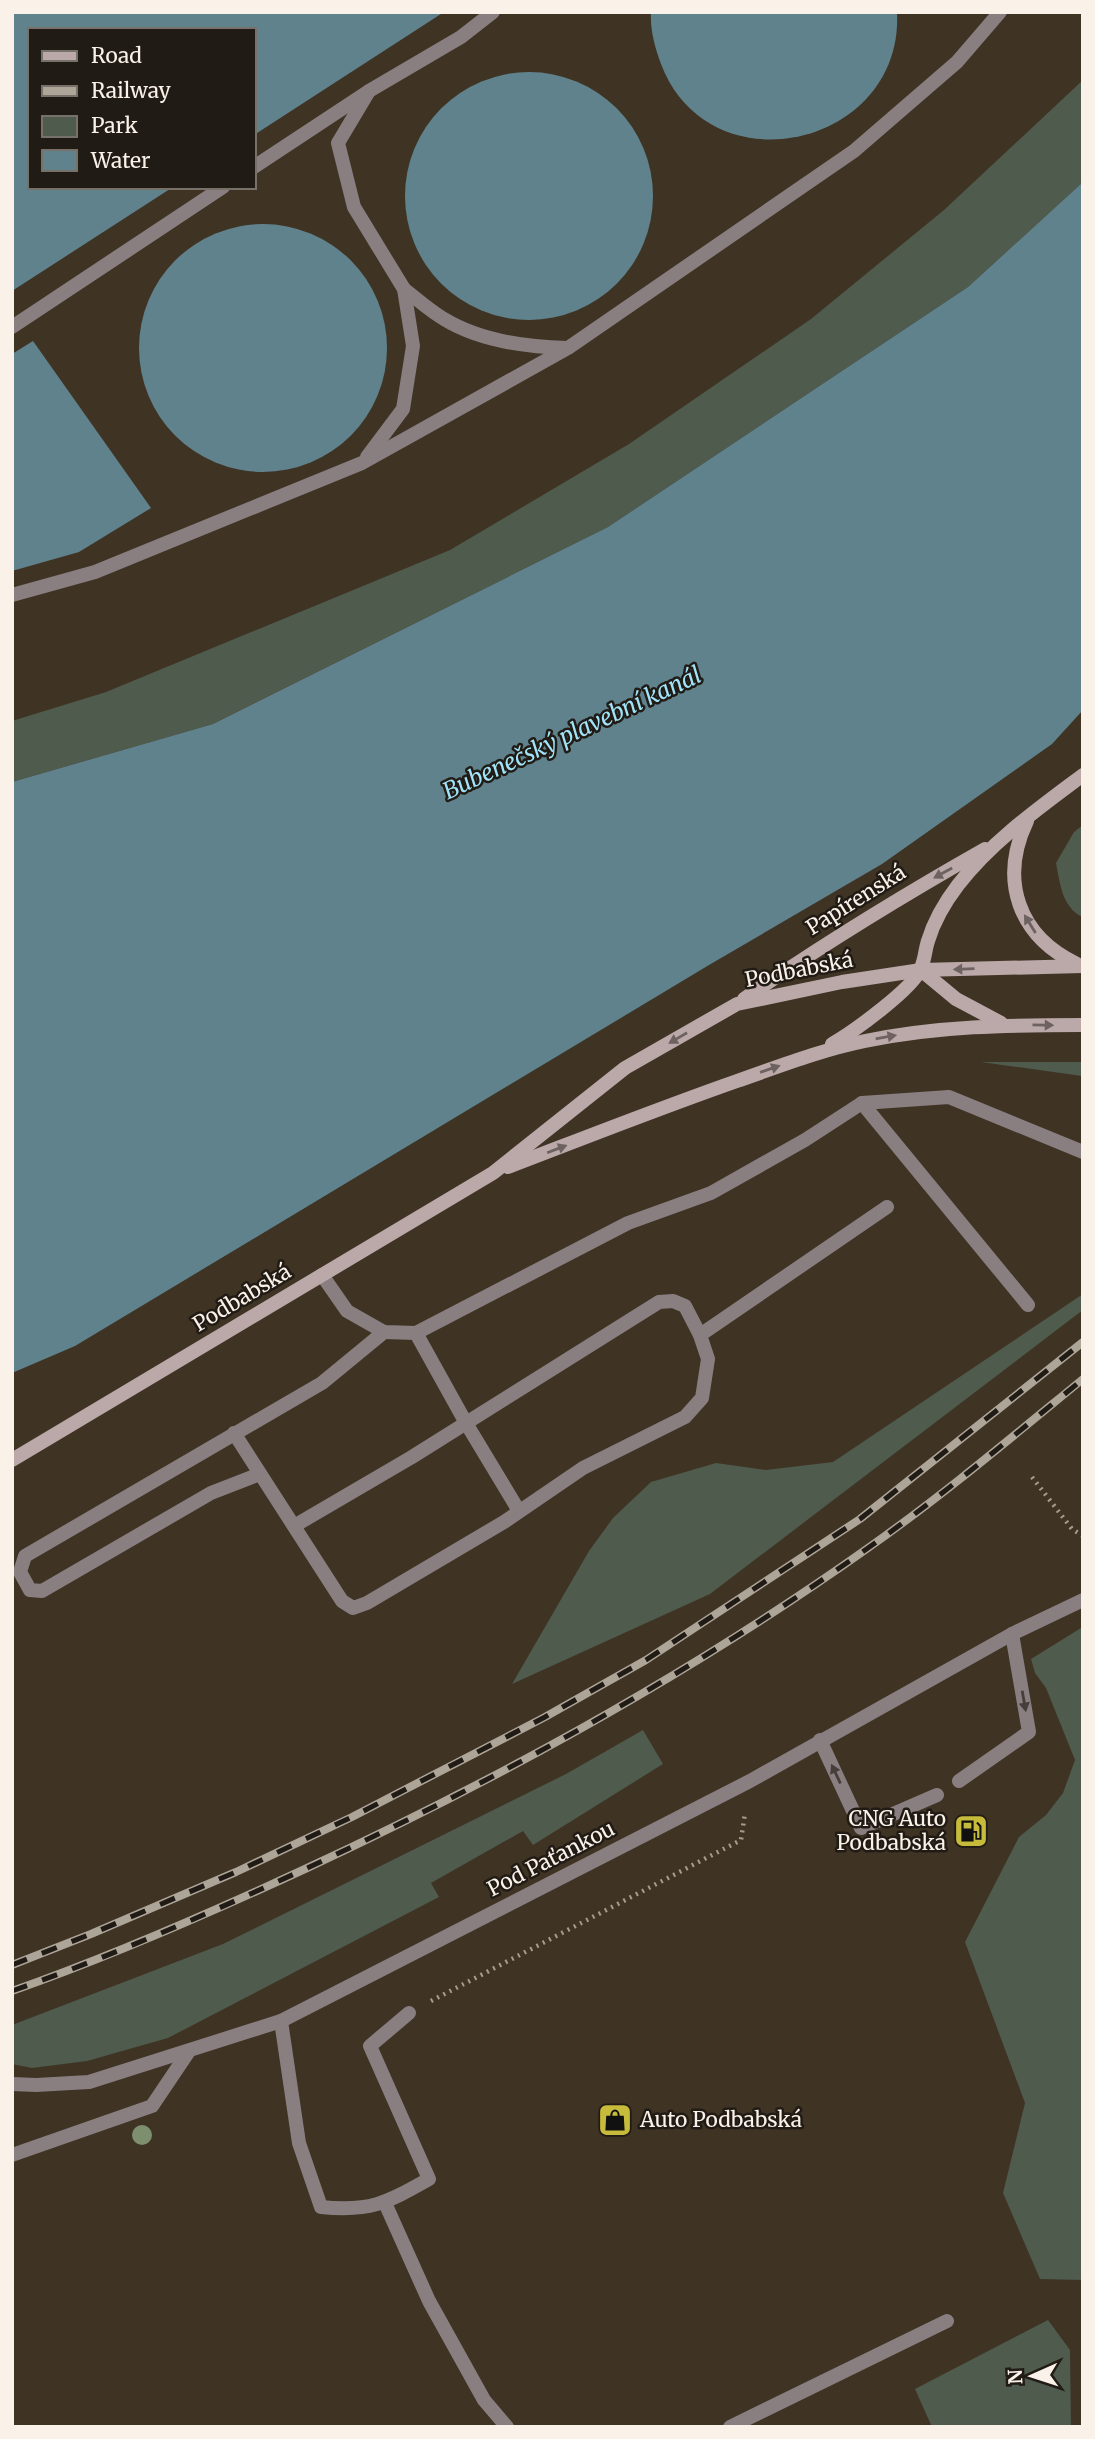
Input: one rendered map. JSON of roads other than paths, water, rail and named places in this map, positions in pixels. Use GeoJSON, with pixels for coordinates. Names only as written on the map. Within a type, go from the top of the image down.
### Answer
{"type":"FeatureCollection","features":[{"type":"Feature","properties":{"kind":"main road","name":"Papírenská"},"geometry":{"type":"LineString","coordinates":[[921,970],[928,941],[949,897],[975,865],[1029,817],[1083,775]]}},
{"type":"Feature","properties":{"kind":"main road"},"geometry":{"type":"LineString","coordinates":[[1029,817],[1019,838],[1014,860],[1014,883],[1019,905],[1029,925],[1043,943],[1061,957],[1082,966]]}},
{"type":"Feature","properties":{"kind":"main road","name":"Papírenská"},"geometry":{"type":"LineString","coordinates":[[737,1004],[860,921],[1003,839]]}},
{"type":"Feature","properties":{"kind":"main road","name":"Podbabská"},"geometry":{"type":"LineString","coordinates":[[12,1460],[493,1173],[625,1068],[737,1004],[842,982],[921,970],[1082,966]]}},
{"type":"Feature","properties":{"kind":"main road"},"geometry":{"type":"LineString","coordinates":[[819,1052],[874,1015],[921,970],[956,999],[1003,1025]]}},
{"type":"Feature","properties":{"kind":"main road","name":"Podbabská"},"geometry":{"type":"LineString","coordinates":[[493,1173],[819,1052],[911,1033],[1003,1025],[1083,1026]]}},
{"type":"Feature","properties":{"kind":"street"},"geometry":{"type":"LineString","coordinates":[[256,166],[369,91],[461,37],[493,12]]}},
{"type":"Feature","properties":{"kind":"street"},"geometry":{"type":"LineString","coordinates":[[12,595],[95,572],[362,463],[568,348],[854,151],[957,62],[1000,12]]}},
{"type":"Feature","properties":{"kind":"street"},"geometry":{"type":"LineString","coordinates":[[369,91],[338,143],[354,207],[404,289],[444,319],[483,336],[534,347],[568,348]]}},
{"type":"Feature","properties":{"kind":"street"},"geometry":{"type":"LineString","coordinates":[[12,327],[220,189]]}},
{"type":"Feature","properties":{"kind":"street"},"geometry":{"type":"LineString","coordinates":[[362,463],[403,409],[413,346],[404,289]]}},
{"type":"Feature","properties":{"kind":"street"},"geometry":{"type":"LineString","coordinates":[[322,1275],[347,1311],[384,1332],[416,1333],[628,1223],[711,1193],[805,1140],[862,1103],[949,1097],[1083,1152]]}},
{"type":"Feature","properties":{"kind":"street"},"geometry":{"type":"LineString","coordinates":[[862,1103],[1028,1306]]}},
{"type":"Feature","properties":{"kind":"street"},"geometry":{"type":"LineString","coordinates":[[701,1335],[887,1207]]}},
{"type":"Feature","properties":{"kind":"street"},"geometry":{"type":"LineString","coordinates":[[234,1433],[342,1601],[353,1608],[367,1603],[519,1511],[583,1468],[684,1417],[702,1398],[708,1359],[701,1335],[685,1306],[673,1301],[660,1302],[294,1526]]}},
{"type":"Feature","properties":{"kind":"street"},"geometry":{"type":"LineString","coordinates":[[260,1474],[211,1493],[42,1591],[30,1590],[20,1572],[24,1556],[322,1383],[384,1332]]}},
{"type":"Feature","properties":{"kind":"street"},"geometry":{"type":"LineString","coordinates":[[416,1333],[519,1511]]}},
{"type":"Feature","properties":{"kind":"street","name":"Pod Paťankou"},"geometry":{"type":"LineString","coordinates":[[12,2084],[89,2082],[281,2021],[750,1781],[1012,1634],[1083,1600]]}},
{"type":"Feature","properties":{"kind":"street"},"geometry":{"type":"LineString","coordinates":[[959,1781],[1029,1731],[1012,1634]]}},
{"type":"Feature","properties":{"kind":"street"},"geometry":{"type":"LineString","coordinates":[[820,1740],[861,1828],[937,1795]]}},
{"type":"Feature","properties":{"kind":"street"},"geometry":{"type":"LineString","coordinates":[[281,2021],[299,2143],[321,2207],[349,2210],[385,2203],[429,2179],[370,2046],[409,2013]]}},
{"type":"Feature","properties":{"kind":"street"},"geometry":{"type":"LineString","coordinates":[[12,2155],[152,2106],[189,2051]]}},
{"type":"Feature","properties":{"kind":"street"},"geometry":{"type":"LineString","coordinates":[[385,2203],[429,2301],[484,2400],[507,2427]]}},
{"type":"Feature","properties":{"kind":"street"},"geometry":{"type":"LineString","coordinates":[[730,2427],[947,2321]]}},
{"type":"Feature","properties":{"kind":"water"},"geometry":{"type":"Polygon","coordinates":[[[12,12],[444,12],[256,134],[256,28],[28,28],[28,189],[170,189],[12,291],[12,12]]]}},
{"type":"Feature","properties":{"kind":"water"},"geometry":{"type":"Polygon","coordinates":[[[651,12],[897,12],[891,58],[870,95],[838,121],[800,136],[759,139],[719,128],[685,104],[661,64],[653,39],[651,12]]]}},
{"type":"Feature","properties":{"kind":"water"},"geometry":{"type":"Polygon","coordinates":[[[529,72],[565,78],[587,87],[607,100],[625,118],[638,138],[647,160],[653,196],[647,232],[638,254],[625,274],[607,292],[587,305],[565,314],[529,320],[493,314],[471,305],[451,292],[433,274],[420,254],[411,232],[405,196],[411,160],[420,138],[433,118],[451,100],[471,87],[493,78],[529,72]]]}},
{"type":"Feature","properties":{"kind":"water","name":"Bubenečský plavební kanál"},"geometry":{"type":"Polygon","coordinates":[[[1083,182],[1083,710],[1052,744],[882,864],[75,1346],[12,1373],[12,782],[213,724],[608,527],[968,287],[1083,182]]]}},
{"type":"Feature","properties":{"kind":"water"},"geometry":{"type":"Polygon","coordinates":[[[263,224],[299,230],[321,239],[341,252],[359,270],[372,290],[381,312],[387,348],[381,384],[372,406],[359,426],[341,444],[321,457],[299,466],[263,472],[227,466],[205,457],[185,444],[167,426],[154,406],[145,384],[139,348],[145,312],[154,290],[167,270],[185,252],[205,239],[227,230],[263,224]]]}},
{"type":"Feature","properties":{"kind":"water"},"geometry":{"type":"Polygon","coordinates":[[[33,341],[151,508],[79,552],[12,571],[12,354],[33,341]]]}},
{"type":"Feature","properties":{"kind":"railway"},"geometry":{"type":"LineString","coordinates":[[12,1965],[236,1872],[352,1817],[545,1717],[646,1660],[860,1519],[1083,1342]]}},
{"type":"Feature","properties":{"kind":"railway"},"geometry":{"type":"LineString","coordinates":[[12,1991],[160,1933],[305,1869],[451,1798],[594,1721],[733,1638],[868,1548],[950,1487],[1083,1379]]}},
{"type":"Feature","properties":{"kind":"place","name":"CNG Auto Podbabská"},"geometry":{"type":"Point","coordinates":[971,1831]}},
{"type":"Feature","properties":{"kind":"place","name":"Auto Podbabská"},"geometry":{"type":"Point","coordinates":[615,2120]}}]}
